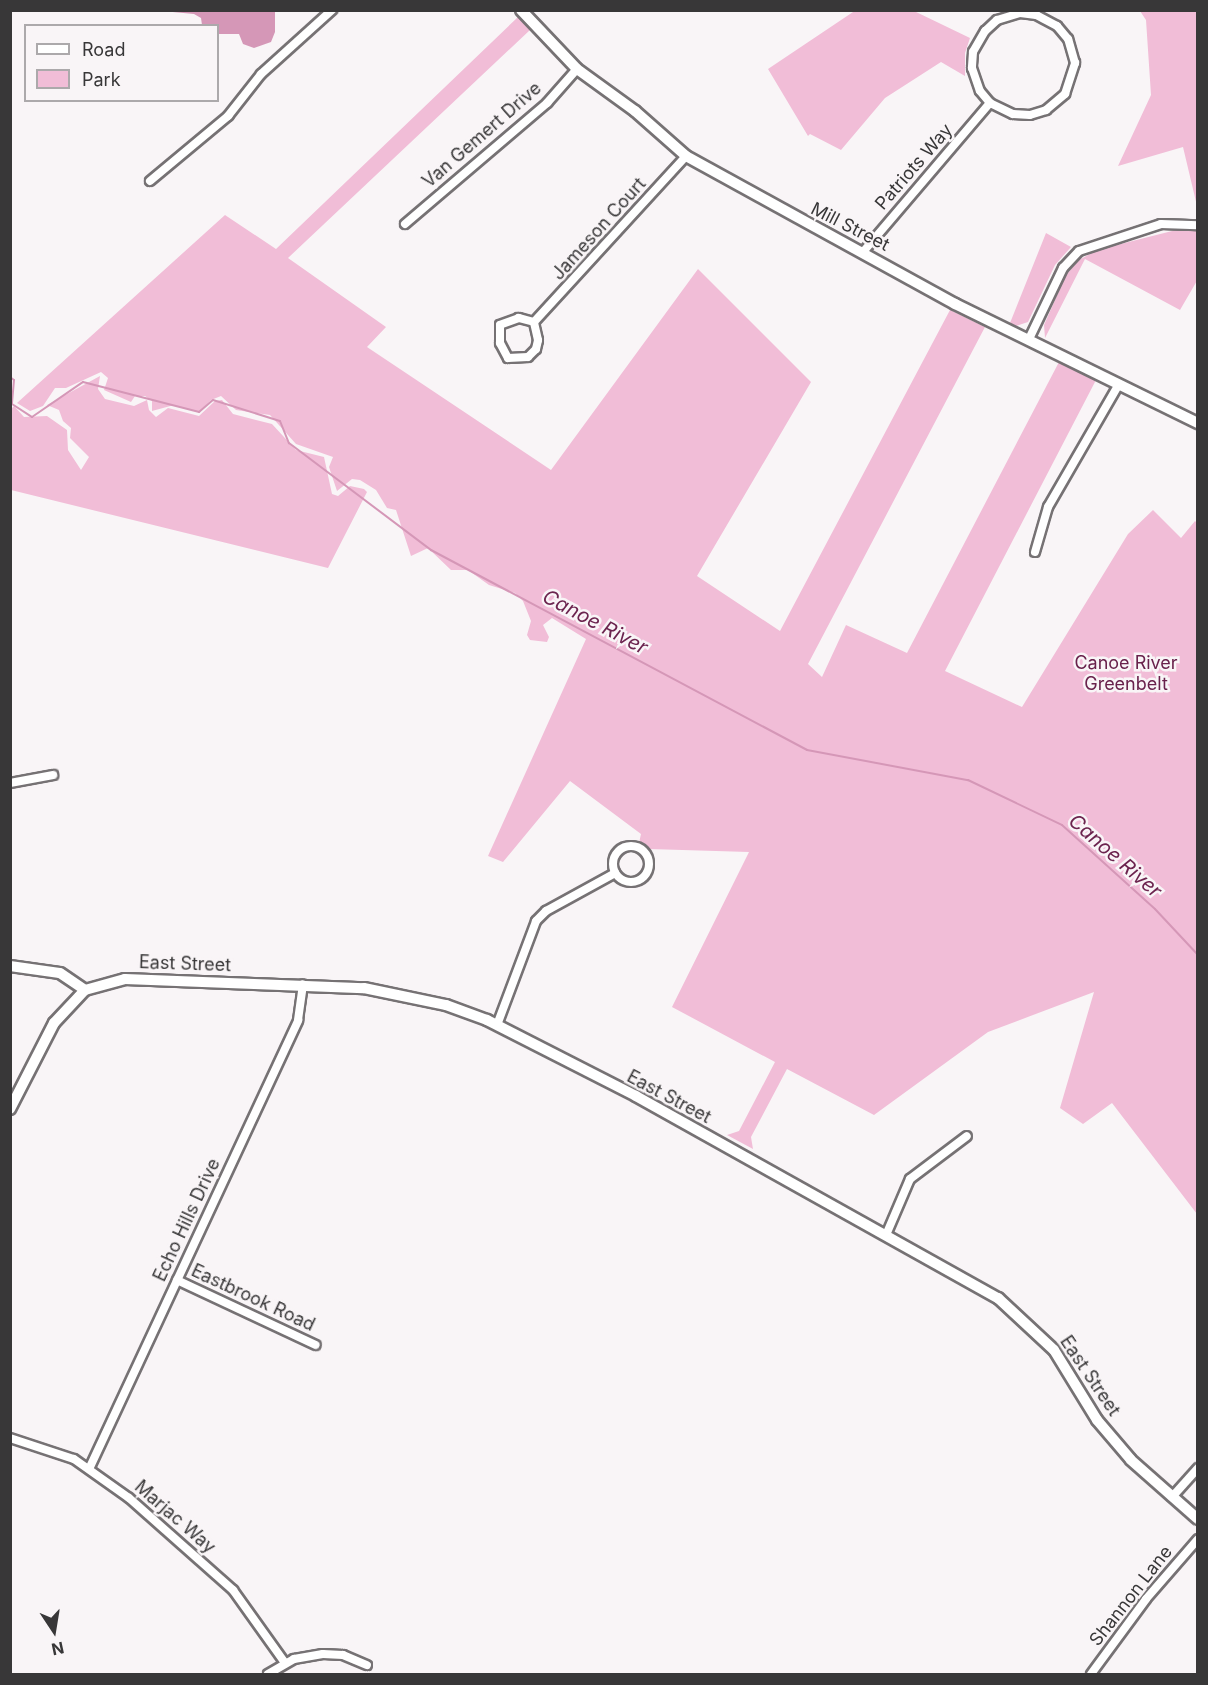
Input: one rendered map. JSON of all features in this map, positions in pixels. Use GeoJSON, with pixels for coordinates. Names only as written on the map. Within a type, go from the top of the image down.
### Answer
{"type":"FeatureCollection","features":[{"type":"Feature","properties":{"kind":"street"},"geometry":{"type":"LineString","coordinates":[[150,181],[228,116],[261,74],[332,10]]}},
{"type":"Feature","properties":{"kind":"street","name":"Mill Street"},"geometry":{"type":"LineString","coordinates":[[521,10],[577,69],[635,111],[686,156],[955,304],[1197,423]]}},
{"type":"Feature","properties":{"kind":"street"},"geometry":{"type":"LineString","coordinates":[[1020,13],[1036,15],[1058,26],[1074,55],[1072,80],[1065,94],[1053,106],[1030,115],[1013,114],[990,104],[976,84],[972,68],[974,52],[985,31],[1004,17],[1020,13]]}},
{"type":"Feature","properties":{"kind":"street","name":"Van Gemert Drive"},"geometry":{"type":"LineString","coordinates":[[405,224],[547,103],[577,69]]}},
{"type":"Feature","properties":{"kind":"street","name":"Patriots Way"},"geometry":{"type":"LineString","coordinates":[[863,252],[990,104]]}},
{"type":"Feature","properties":{"kind":"street","name":"Jameson Court"},"geometry":{"type":"LineString","coordinates":[[534,322],[686,156]]}},
{"type":"Feature","properties":{"kind":"street"},"geometry":{"type":"LineString","coordinates":[[1029,339],[1062,268],[1079,250],[1161,224],[1197,225]]}},
{"type":"Feature","properties":{"kind":"street"},"geometry":{"type":"LineString","coordinates":[[519,318],[534,322],[538,340],[536,349],[528,357],[508,358],[500,343],[500,325],[519,318]]}},
{"type":"Feature","properties":{"kind":"street"},"geometry":{"type":"LineString","coordinates":[[1035,552],[1048,507],[1119,384]]}},
{"type":"Feature","properties":{"kind":"street"},"geometry":{"type":"LineString","coordinates":[[10,783],[53,775]]}},
{"type":"Feature","properties":{"kind":"street"},"geometry":{"type":"LineString","coordinates":[[633,846],[647,855],[646,873],[637,880],[625,881],[615,873],[614,856],[622,848],[633,846]]}},
{"type":"Feature","properties":{"kind":"street"},"geometry":{"type":"LineString","coordinates":[[496,1025],[536,921],[546,910],[615,873]]}},
{"type":"Feature","properties":{"kind":"street"},"geometry":{"type":"LineString","coordinates":[[10,966],[60,973],[85,990],[54,1023],[10,1109]]}},
{"type":"Feature","properties":{"kind":"street","name":"East Street"},"geometry":{"type":"LineString","coordinates":[[85,990],[125,979],[303,984],[392,992],[446,1005],[496,1025],[636,1096],[998,1298],[1029,1323],[1054,1350],[1097,1420],[1131,1460],[1197,1520]]}},
{"type":"Feature","properties":{"kind":"street","name":"Echo Hills Drive"},"geometry":{"type":"LineString","coordinates":[[90,1467],[298,1020],[303,984]]}},
{"type":"Feature","properties":{"kind":"street"},"geometry":{"type":"LineString","coordinates":[[886,1235],[910,1179],[967,1136]]}},
{"type":"Feature","properties":{"kind":"street","name":"Eastbrook Road"},"geometry":{"type":"LineString","coordinates":[[177,1280],[316,1345]]}},
{"type":"Feature","properties":{"kind":"street","name":"Marjac Way"},"geometry":{"type":"LineString","coordinates":[[10,1438],[53,1450],[90,1467],[233,1590],[285,1663]]}},
{"type":"Feature","properties":{"kind":"street"},"geometry":{"type":"LineString","coordinates":[[1172,1497],[1197,1468]]}},
{"type":"Feature","properties":{"kind":"street","name":"Shannon Lane"},"geometry":{"type":"LineString","coordinates":[[1091,1674],[1146,1599],[1197,1539]]}},
{"type":"Feature","properties":{"kind":"street"},"geometry":{"type":"LineString","coordinates":[[268,1674],[285,1663],[332,1654],[367,1665]]}},
{"type":"Feature","properties":{"kind":"green space"},"geometry":{"type":"Polygon","coordinates":[[[856,10],[914,11],[970,38],[965,53],[965,76],[941,62],[885,98],[841,150],[810,134],[808,136],[768,69],[856,10]]]}},
{"type":"Feature","properties":{"kind":"green space"},"geometry":{"type":"Polygon","coordinates":[[[1140,11],[1197,11],[1197,206],[1183,147],[1118,166],[1151,95],[1146,20],[1140,11]]]}},
{"type":"Feature","properties":{"kind":"green space","name":"Canoe River Greenbelt"},"geometry":{"type":"Polygon","coordinates":[[[518,17],[530,30],[288,258],[386,327],[367,347],[551,470],[698,269],[811,382],[697,576],[780,631],[950,310],[985,327],[808,664],[822,677],[846,625],[907,653],[1059,362],[1096,380],[945,671],[1022,707],[1128,534],[1153,510],[1181,538],[1195,521],[1197,523],[1197,1214],[1112,1103],[1083,1124],[1060,1108],[1094,992],[988,1032],[874,1115],[787,1069],[751,1137],[753,1149],[727,1135],[739,1131],[775,1062],[672,1007],[749,852],[649,849],[639,843],[641,834],[570,781],[503,862],[488,856],[586,639],[552,618],[543,625],[549,637],[547,642],[530,640],[527,635],[531,621],[523,601],[515,593],[489,585],[468,570],[451,570],[428,548],[411,556],[396,510],[387,508],[376,490],[360,480],[352,479],[337,491],[329,467],[333,457],[296,444],[270,415],[236,410],[221,396],[211,400],[199,412],[174,405],[152,411],[152,401],[145,396],[135,396],[131,402],[104,390],[108,378],[101,372],[66,388],[55,388],[43,406],[30,411],[17,403],[225,215],[276,249],[518,17]]]}},
{"type":"Feature","properties":{"kind":"green space"},"geometry":{"type":"Polygon","coordinates":[[[1180,229],[1197,231],[1198,279],[1180,310],[1085,259],[1045,338],[1044,325],[1066,275],[1079,260],[1097,250],[1180,229]]]}},
{"type":"Feature","properties":{"kind":"green space"},"geometry":{"type":"Polygon","coordinates":[[[1046,233],[1071,247],[1055,265],[1028,322],[1016,326],[1010,323],[1046,233]]]}},
{"type":"Feature","properties":{"kind":"green space"},"geometry":{"type":"Polygon","coordinates":[[[100,376],[98,389],[105,399],[134,406],[147,400],[149,410],[156,417],[168,408],[199,416],[215,401],[222,400],[233,414],[272,424],[296,450],[324,457],[332,494],[338,496],[350,486],[364,489],[367,492],[328,568],[11,490],[11,409],[14,406],[24,417],[47,416],[67,430],[68,450],[81,470],[89,457],[70,438],[71,428],[63,421],[59,410],[47,405],[100,376]]]}},
{"type":"Feature","properties":{"kind":"shaded area"},"geometry":{"type":"Polygon","coordinates":[[[162,11],[275,11],[275,32],[271,42],[254,48],[243,44],[239,34],[219,34],[219,24],[202,24],[201,18],[194,14],[162,11]]]}},
{"type":"Feature","properties":{"kind":"waterway","name":"Canoe River"},"geometry":{"type":"LineString","coordinates":[[10,377],[14,380],[12,404],[32,417],[83,382],[199,412],[213,400],[280,421],[289,443],[431,550],[807,750],[968,780],[1062,825],[1155,909],[1198,955]]}}]}
